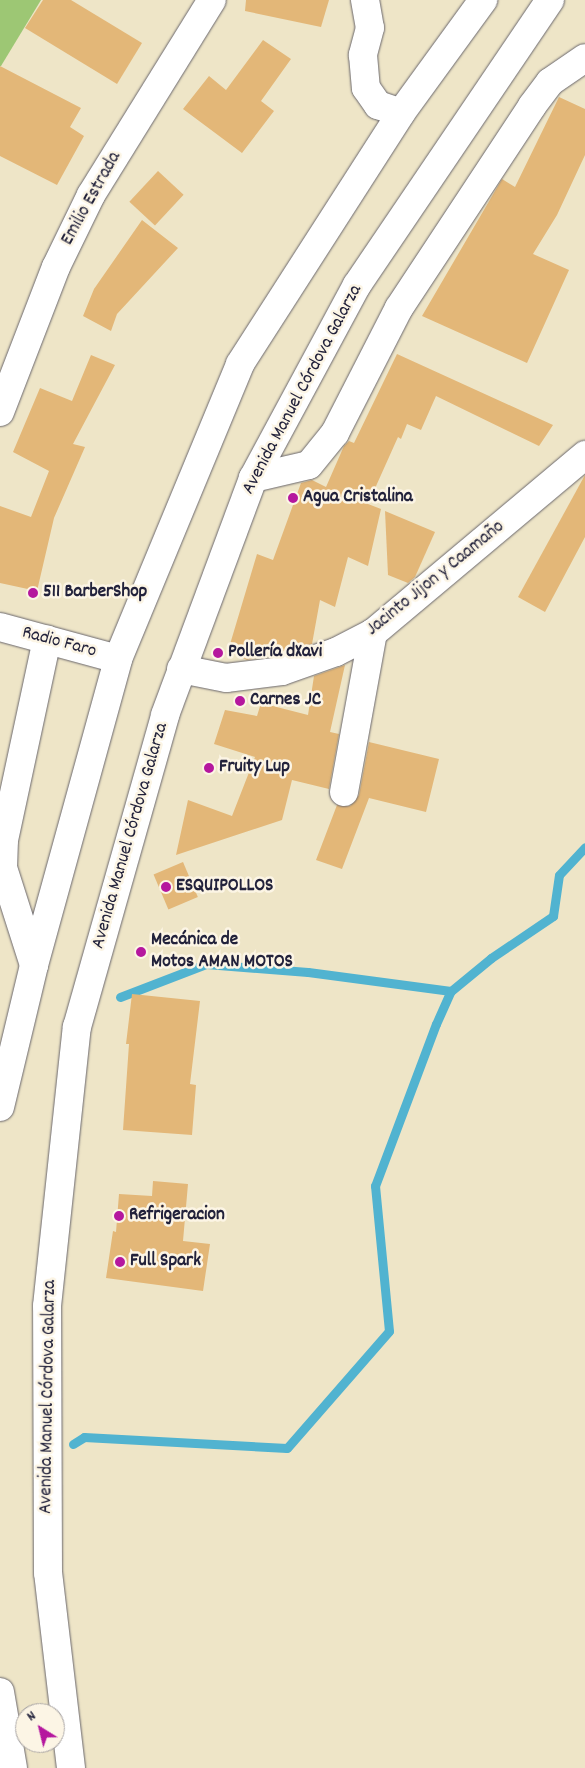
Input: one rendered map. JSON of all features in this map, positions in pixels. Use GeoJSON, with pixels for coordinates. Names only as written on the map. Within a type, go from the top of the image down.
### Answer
{"type":"FeatureCollection","features":[{"type":"Feature","properties":{"kind":"main road","name":"Emilio Estrada"},"geometry":{"type":"LineString","coordinates":[[0,412],[56,267],[91,195],[212,0]]}},
{"type":"Feature","properties":{"kind":"main road"},"geometry":{"type":"LineString","coordinates":[[364,0],[370,28],[363,55],[366,88],[378,105],[402,113]]}},
{"type":"Feature","properties":{"kind":"main road"},"geometry":{"type":"LineString","coordinates":[[0,1107],[34,965],[118,659],[240,364],[402,113],[483,0]]}},
{"type":"Feature","properties":{"kind":"main road","name":"Avenida Manuel Córdova Galarza"},"geometry":{"type":"LineString","coordinates":[[71,1768],[48,1573],[47,1306],[77,1027],[165,715],[253,478],[357,285],[550,0]]}},
{"type":"Feature","properties":{"kind":"main road"},"geometry":{"type":"LineString","coordinates":[[253,478],[308,465],[335,433],[399,308],[532,106],[550,82],[585,58]]}},
{"type":"Feature","properties":{"kind":"main road","name":"Jacinto Jijon y Caamaño"},"geometry":{"type":"LineString","coordinates":[[181,669],[226,678],[282,671],[336,652],[373,633],[585,455]]}},
{"type":"Feature","properties":{"kind":"main road","name":"Radio Faro"},"geometry":{"type":"LineString","coordinates":[[0,627],[118,659]]}},
{"type":"Feature","properties":{"kind":"main road"},"geometry":{"type":"LineString","coordinates":[[344,792],[373,633]]}},
{"type":"Feature","properties":{"kind":"main road"},"geometry":{"type":"LineString","coordinates":[[34,965],[3,868],[4,840],[47,640]]}},
{"type":"Feature","properties":{"kind":"main road"},"geometry":{"type":"LineString","coordinates":[[0,1692],[13,1768]]}},
{"type":"Feature","properties":{"kind":"green space"},"geometry":{"type":"Polygon","coordinates":[[[0,0],[41,0],[1,66],[0,66],[0,0]]]}},
{"type":"Feature","properties":{"kind":"building"},"geometry":{"type":"Polygon","coordinates":[[[43,0],[71,0],[142,43],[117,84],[25,28],[43,0]]]}},
{"type":"Feature","properties":{"kind":"building"},"geometry":{"type":"Polygon","coordinates":[[[246,0],[329,0],[321,27],[245,11],[246,0]]]}},
{"type":"Feature","properties":{"kind":"building"},"geometry":{"type":"Polygon","coordinates":[[[263,40],[291,59],[261,101],[274,111],[242,153],[183,109],[209,76],[226,90],[263,40]]]}},
{"type":"Feature","properties":{"kind":"building"},"geometry":{"type":"Polygon","coordinates":[[[0,66],[81,108],[70,127],[84,136],[57,185],[0,156],[0,66]]]}},
{"type":"Feature","properties":{"kind":"building"},"geometry":{"type":"Polygon","coordinates":[[[559,97],[585,109],[585,155],[557,215],[533,254],[569,270],[527,363],[422,316],[502,179],[515,187],[559,97]]]}},
{"type":"Feature","properties":{"kind":"building"},"geometry":{"type":"Polygon","coordinates":[[[158,171],[184,195],[155,226],[129,202],[158,171]]]}},
{"type":"Feature","properties":{"kind":"building"},"geometry":{"type":"Polygon","coordinates":[[[142,220],[178,248],[117,314],[111,331],[83,316],[94,289],[142,220]]]}},
{"type":"Feature","properties":{"kind":"building"},"geometry":{"type":"Polygon","coordinates":[[[397,354],[553,425],[539,446],[436,396],[421,430],[407,424],[401,439],[398,437],[368,504],[381,509],[368,566],[348,557],[335,607],[320,600],[312,644],[247,660],[228,651],[257,554],[273,560],[301,483],[312,480],[326,487],[344,446],[349,441],[354,443],[397,354]]]}},
{"type":"Feature","properties":{"kind":"building"},"geometry":{"type":"Polygon","coordinates":[[[91,355],[115,365],[73,444],[85,447],[54,518],[37,591],[0,583],[0,506],[31,517],[49,471],[13,452],[40,388],[72,401],[91,355]]]}},
{"type":"Feature","properties":{"kind":"building"},"geometry":{"type":"Polygon","coordinates":[[[585,475],[585,537],[545,612],[518,597],[585,475]]]}},
{"type":"Feature","properties":{"kind":"building"},"geometry":{"type":"Polygon","coordinates":[[[385,511],[435,532],[415,577],[408,583],[388,575],[385,511]]]}},
{"type":"Feature","properties":{"kind":"building"},"geometry":{"type":"Polygon","coordinates":[[[345,665],[330,732],[339,734],[329,789],[292,780],[282,820],[176,855],[188,800],[232,816],[255,757],[214,744],[225,710],[257,716],[261,703],[308,715],[314,676],[345,665]]]}},
{"type":"Feature","properties":{"kind":"building"},"geometry":{"type":"Polygon","coordinates":[[[369,742],[439,759],[426,812],[369,798],[342,869],[316,860],[337,805],[350,806],[359,795],[369,742]]]}},
{"type":"Feature","properties":{"kind":"building"},"geometry":{"type":"Polygon","coordinates":[[[183,862],[198,897],[168,909],[154,875],[183,862]]]}},
{"type":"Feature","properties":{"kind":"building"},"geometry":{"type":"Polygon","coordinates":[[[132,994],[200,1001],[190,1084],[196,1085],[192,1135],[123,1130],[129,1044],[126,1044],[132,994]]]}},
{"type":"Feature","properties":{"kind":"building"},"geometry":{"type":"Polygon","coordinates":[[[153,1181],[188,1184],[183,1241],[210,1244],[203,1291],[106,1278],[113,1231],[116,1232],[119,1194],[152,1196],[153,1181]]]}},
{"type":"Feature","properties":{"kind":"waterway"},"geometry":{"type":"LineString","coordinates":[[73,1444],[84,1437],[287,1448],[389,1331],[375,1186],[436,1024],[451,991],[491,958],[553,916],[559,875],[585,847]]}},
{"type":"Feature","properties":{"kind":"waterway"},"geometry":{"type":"LineString","coordinates":[[120,997],[206,964],[308,972],[451,991]]}},
{"type":"Feature","properties":{"kind":"place","name":"Agua Cristalina"},"geometry":{"type":"Point","coordinates":[293,498]}},
{"type":"Feature","properties":{"kind":"place","name":"511 BarberShop"},"geometry":{"type":"Point","coordinates":[33,593]}},
{"type":"Feature","properties":{"kind":"place","name":"Pollería dXavi"},"geometry":{"type":"Point","coordinates":[218,653]}},
{"type":"Feature","properties":{"kind":"place","name":"Carnes JC"},"geometry":{"type":"Point","coordinates":[240,701]}},
{"type":"Feature","properties":{"kind":"place","name":"Fruity Lup"},"geometry":{"type":"Point","coordinates":[209,768]}},
{"type":"Feature","properties":{"kind":"place","name":"ESQUIPOLLOS"},"geometry":{"type":"Point","coordinates":[166,887]}},
{"type":"Feature","properties":{"kind":"place","name":"Mecánica de Motos AMAN MOTOS"},"geometry":{"type":"Point","coordinates":[141,952]}},
{"type":"Feature","properties":{"kind":"place","name":"Refrigeracion"},"geometry":{"type":"Point","coordinates":[119,1216]}},
{"type":"Feature","properties":{"kind":"place","name":"Full Spark"},"geometry":{"type":"Point","coordinates":[120,1262]}}]}
